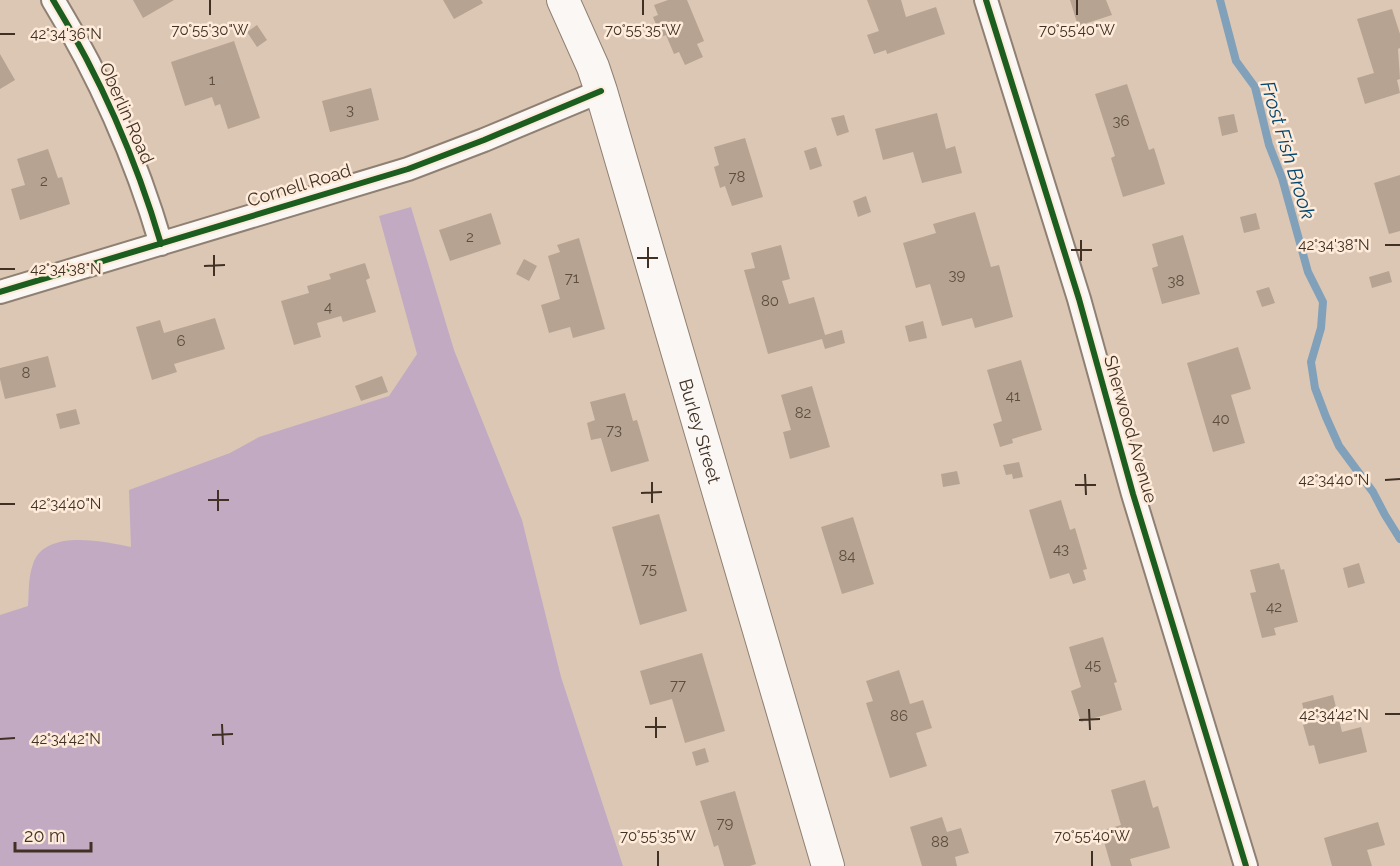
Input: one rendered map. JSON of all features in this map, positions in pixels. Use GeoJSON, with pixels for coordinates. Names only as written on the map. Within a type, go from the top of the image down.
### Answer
{"type":"FeatureCollection","features":[{"type":"Feature","properties":{"kind":"main road","name":"Burley Street"},"geometry":{"type":"LineString","coordinates":[[563,0],[593,67],[601,91],[828,866]]}},
{"type":"Feature","properties":{"kind":"street","name":"Oberlin Road"},"geometry":{"type":"LineString","coordinates":[[52,0],[76,38],[117,126],[146,194],[161,244]]}},
{"type":"Feature","properties":{"kind":"street","name":"Sherwood Avenue"},"geometry":{"type":"LineString","coordinates":[[986,0],[1079,299],[1133,494],[1246,866]]}},
{"type":"Feature","properties":{"kind":"street","name":"Cornell Road"},"geometry":{"type":"LineString","coordinates":[[0,292],[408,169],[601,91]]}},
{"type":"Feature","properties":{"kind":"shaded area"},"geometry":{"type":"Polygon","coordinates":[[[411,207],[454,350],[522,520],[561,677],[623,866],[0,866],[0,615],[28,606],[29,580],[33,564],[40,553],[50,545],[77,540],[131,547],[129,490],[230,453],[259,437],[389,396],[417,354],[379,216],[411,207]]]}},
{"type":"Feature","properties":{"kind":"building"},"geometry":{"type":"Polygon","coordinates":[[[133,0],[174,0],[143,18],[133,0]]]}},
{"type":"Feature","properties":{"kind":"building"},"geometry":{"type":"Polygon","coordinates":[[[443,0],[481,0],[483,3],[454,19],[443,0]]]}},
{"type":"Feature","properties":{"kind":"building"},"geometry":{"type":"Polygon","coordinates":[[[668,0],[687,0],[704,41],[697,44],[703,57],[685,65],[679,52],[674,54],[666,35],[661,37],[653,17],[658,15],[654,5],[668,0]]]}},
{"type":"Feature","properties":{"kind":"building"},"geometry":{"type":"Polygon","coordinates":[[[867,0],[901,0],[906,17],[936,7],[945,34],[887,54],[886,50],[874,54],[867,35],[879,31],[867,0]]]}},
{"type":"Feature","properties":{"kind":"building"},"geometry":{"type":"Polygon","coordinates":[[[1070,0],[1106,0],[1112,15],[1078,26],[1070,0]]]}},
{"type":"Feature","properties":{"kind":"building"},"geometry":{"type":"Polygon","coordinates":[[[1392,9],[1400,34],[1400,48],[1398,49],[1400,79],[1397,80],[1400,93],[1365,104],[1357,78],[1374,73],[1357,19],[1392,9]]]}},
{"type":"Feature","properties":{"kind":"building"},"geometry":{"type":"Polygon","coordinates":[[[257,25],[267,40],[257,47],[247,32],[257,25]]]}},
{"type":"Feature","properties":{"kind":"building"},"geometry":{"type":"Polygon","coordinates":[[[234,41],[260,118],[228,129],[220,104],[215,106],[212,97],[185,106],[171,62],[234,41]]]}},
{"type":"Feature","properties":{"kind":"building"},"geometry":{"type":"Polygon","coordinates":[[[0,54],[15,80],[0,89],[0,54]]]}},
{"type":"Feature","properties":{"kind":"building"},"geometry":{"type":"Polygon","coordinates":[[[1127,84],[1149,150],[1154,148],[1165,184],[1123,197],[1111,158],[1115,156],[1095,94],[1127,84]]]}},
{"type":"Feature","properties":{"kind":"building"},"geometry":{"type":"Polygon","coordinates":[[[371,88],[379,120],[330,132],[322,101],[371,88]]]}},
{"type":"Feature","properties":{"kind":"building"},"geometry":{"type":"Polygon","coordinates":[[[937,113],[946,149],[955,146],[962,173],[922,183],[913,152],[883,160],[875,129],[937,113]]]}},
{"type":"Feature","properties":{"kind":"building"},"geometry":{"type":"Polygon","coordinates":[[[1234,114],[1238,132],[1222,136],[1218,117],[1234,114]]]}},
{"type":"Feature","properties":{"kind":"building"},"geometry":{"type":"Polygon","coordinates":[[[844,115],[849,132],[837,136],[831,118],[844,115]]]}},
{"type":"Feature","properties":{"kind":"building"},"geometry":{"type":"Polygon","coordinates":[[[745,138],[763,197],[732,206],[725,186],[720,188],[714,167],[719,165],[714,147],[745,138]]]}},
{"type":"Feature","properties":{"kind":"building"},"geometry":{"type":"Polygon","coordinates":[[[816,147],[822,166],[810,170],[804,151],[816,147]]]}},
{"type":"Feature","properties":{"kind":"building"},"geometry":{"type":"Polygon","coordinates":[[[48,149],[58,178],[62,177],[70,204],[20,220],[11,189],[25,185],[17,159],[48,149]]]}},
{"type":"Feature","properties":{"kind":"building"},"geometry":{"type":"Polygon","coordinates":[[[1400,175],[1400,231],[1389,234],[1374,183],[1400,175]]]}},
{"type":"Feature","properties":{"kind":"building"},"geometry":{"type":"Polygon","coordinates":[[[866,196],[871,212],[858,217],[853,201],[866,196]]]}},
{"type":"Feature","properties":{"kind":"building"},"geometry":{"type":"Polygon","coordinates":[[[975,212],[991,267],[999,265],[1013,317],[975,328],[972,318],[942,326],[930,284],[916,288],[903,243],[936,233],[933,224],[975,212]]]}},
{"type":"Feature","properties":{"kind":"building"},"geometry":{"type":"Polygon","coordinates":[[[491,213],[501,244],[450,261],[439,230],[491,213]]]}},
{"type":"Feature","properties":{"kind":"building"},"geometry":{"type":"Polygon","coordinates":[[[1256,213],[1260,229],[1244,233],[1240,217],[1256,213]]]}},
{"type":"Feature","properties":{"kind":"building"},"geometry":{"type":"Polygon","coordinates":[[[1183,235],[1200,294],[1162,304],[1152,268],[1158,266],[1152,244],[1183,235]]]}},
{"type":"Feature","properties":{"kind":"building"},"geometry":{"type":"Polygon","coordinates":[[[579,238],[605,329],[573,338],[570,327],[549,333],[541,305],[560,299],[548,256],[560,252],[557,245],[579,238]]]}},
{"type":"Feature","properties":{"kind":"building"},"geometry":{"type":"Polygon","coordinates":[[[781,245],[790,279],[782,281],[789,304],[814,297],[825,335],[842,330],[845,343],[825,349],[822,339],[768,354],[744,270],[755,268],[751,253],[781,245]]]}},
{"type":"Feature","properties":{"kind":"building"},"geometry":{"type":"Polygon","coordinates":[[[524,259],[537,266],[529,281],[516,274],[524,259]]]}},
{"type":"Feature","properties":{"kind":"building"},"geometry":{"type":"Polygon","coordinates":[[[365,263],[370,278],[366,280],[376,312],[343,322],[341,316],[317,323],[321,337],[294,345],[281,301],[309,293],[307,286],[331,279],[329,274],[365,263]]]}},
{"type":"Feature","properties":{"kind":"building"},"geometry":{"type":"Polygon","coordinates":[[[1389,271],[1392,282],[1372,288],[1369,277],[1389,271]]]}},
{"type":"Feature","properties":{"kind":"building"},"geometry":{"type":"Polygon","coordinates":[[[1269,287],[1275,303],[1262,307],[1256,291],[1269,287]]]}},
{"type":"Feature","properties":{"kind":"building"},"geometry":{"type":"Polygon","coordinates":[[[215,318],[225,349],[174,364],[177,372],[152,380],[136,327],[160,320],[164,333],[215,318]]]}},
{"type":"Feature","properties":{"kind":"building"},"geometry":{"type":"Polygon","coordinates":[[[923,321],[927,338],[909,342],[905,326],[923,321]]]}},
{"type":"Feature","properties":{"kind":"building"},"geometry":{"type":"Polygon","coordinates":[[[1238,347],[1251,389],[1231,395],[1245,443],[1213,452],[1187,363],[1238,347]]]}},
{"type":"Feature","properties":{"kind":"building"},"geometry":{"type":"Polygon","coordinates":[[[48,356],[56,387],[5,399],[0,368],[48,356]]]}},
{"type":"Feature","properties":{"kind":"building"},"geometry":{"type":"Polygon","coordinates":[[[1021,360],[1042,430],[1012,439],[1013,443],[1000,447],[993,424],[1002,421],[987,370],[1021,360]]]}},
{"type":"Feature","properties":{"kind":"building"},"geometry":{"type":"Polygon","coordinates":[[[382,376],[388,392],[361,401],[355,386],[382,376]]]}},
{"type":"Feature","properties":{"kind":"building"},"geometry":{"type":"Polygon","coordinates":[[[812,386],[830,447],[790,459],[783,432],[791,430],[781,395],[812,386]]]}},
{"type":"Feature","properties":{"kind":"building"},"geometry":{"type":"Polygon","coordinates":[[[625,393],[633,421],[637,420],[649,461],[611,472],[601,438],[591,440],[587,423],[595,420],[590,402],[625,393]]]}},
{"type":"Feature","properties":{"kind":"building"},"geometry":{"type":"Polygon","coordinates":[[[76,409],[80,424],[60,429],[56,414],[76,409]]]}},
{"type":"Feature","properties":{"kind":"building"},"geometry":{"type":"Polygon","coordinates":[[[1019,462],[1023,477],[1013,479],[1012,474],[1006,475],[1003,465],[1019,462]]]}},
{"type":"Feature","properties":{"kind":"building"},"geometry":{"type":"Polygon","coordinates":[[[957,471],[960,484],[943,487],[941,474],[957,471]]]}},
{"type":"Feature","properties":{"kind":"building"},"geometry":{"type":"Polygon","coordinates":[[[1061,500],[1070,530],[1075,528],[1087,569],[1083,570],[1086,580],[1073,584],[1069,573],[1050,579],[1029,510],[1061,500]]]}},
{"type":"Feature","properties":{"kind":"building"},"geometry":{"type":"Polygon","coordinates":[[[659,514],[687,611],[640,625],[612,527],[659,514]]]}},
{"type":"Feature","properties":{"kind":"building"},"geometry":{"type":"Polygon","coordinates":[[[853,517],[874,584],[842,594],[821,527],[853,517]]]}},
{"type":"Feature","properties":{"kind":"building"},"geometry":{"type":"Polygon","coordinates":[[[1279,563],[1281,570],[1284,569],[1298,622],[1274,628],[1276,635],[1262,638],[1250,593],[1256,592],[1250,570],[1279,563]]]}},
{"type":"Feature","properties":{"kind":"building"},"geometry":{"type":"Polygon","coordinates":[[[1359,563],[1365,583],[1348,588],[1343,568],[1359,563]]]}},
{"type":"Feature","properties":{"kind":"building"},"geometry":{"type":"Polygon","coordinates":[[[1103,637],[1117,682],[1114,683],[1122,710],[1081,722],[1071,691],[1081,687],[1069,647],[1103,637]]]}},
{"type":"Feature","properties":{"kind":"building"},"geometry":{"type":"Polygon","coordinates":[[[702,653],[725,731],[685,743],[672,699],[650,705],[640,671],[702,653]]]}},
{"type":"Feature","properties":{"kind":"building"},"geometry":{"type":"Polygon","coordinates":[[[899,670],[910,704],[923,700],[932,728],[916,733],[927,766],[890,778],[866,703],[873,701],[866,681],[899,670]]]}},
{"type":"Feature","properties":{"kind":"building"},"geometry":{"type":"Polygon","coordinates":[[[1333,695],[1342,732],[1361,727],[1367,752],[1319,764],[1314,745],[1309,746],[1303,725],[1307,724],[1302,703],[1333,695]]]}},
{"type":"Feature","properties":{"kind":"building"},"geometry":{"type":"Polygon","coordinates":[[[705,748],[709,762],[696,766],[692,752],[705,748]]]}},
{"type":"Feature","properties":{"kind":"building"},"geometry":{"type":"Polygon","coordinates":[[[1145,780],[1153,808],[1158,806],[1170,848],[1130,859],[1132,866],[1111,866],[1101,831],[1121,825],[1111,790],[1145,780]]]}},
{"type":"Feature","properties":{"kind":"building"},"geometry":{"type":"Polygon","coordinates":[[[735,791],[756,864],[750,866],[724,866],[718,845],[714,847],[700,801],[735,791]]]}},
{"type":"Feature","properties":{"kind":"building"},"geometry":{"type":"Polygon","coordinates":[[[942,817],[947,832],[961,828],[969,853],[955,857],[957,866],[922,866],[910,827],[942,817]]]}},
{"type":"Feature","properties":{"kind":"building"},"geometry":{"type":"Polygon","coordinates":[[[1378,822],[1385,845],[1367,850],[1372,866],[1332,866],[1324,838],[1378,822]]]}},
{"type":"Feature","properties":{"kind":"waterway","name":"Frost Fish Brook"},"geometry":{"type":"LineString","coordinates":[[1220,0],[1236,61],[1255,87],[1269,145],[1282,178],[1308,272],[1323,302],[1321,328],[1311,362],[1315,388],[1339,446],[1373,492],[1400,539]]}},
{"type":"Feature","properties":{"kind":"cycle path"},"geometry":{"type":"LineString","coordinates":[[53,0],[86,58],[115,118],[140,181],[161,244]]}},
{"type":"Feature","properties":{"kind":"cycle path"},"geometry":{"type":"LineString","coordinates":[[986,0],[1079,299],[1133,494],[1246,866]]}},
{"type":"Feature","properties":{"kind":"cycle path"},"geometry":{"type":"LineString","coordinates":[[0,292],[408,169],[601,91]]}}]}
